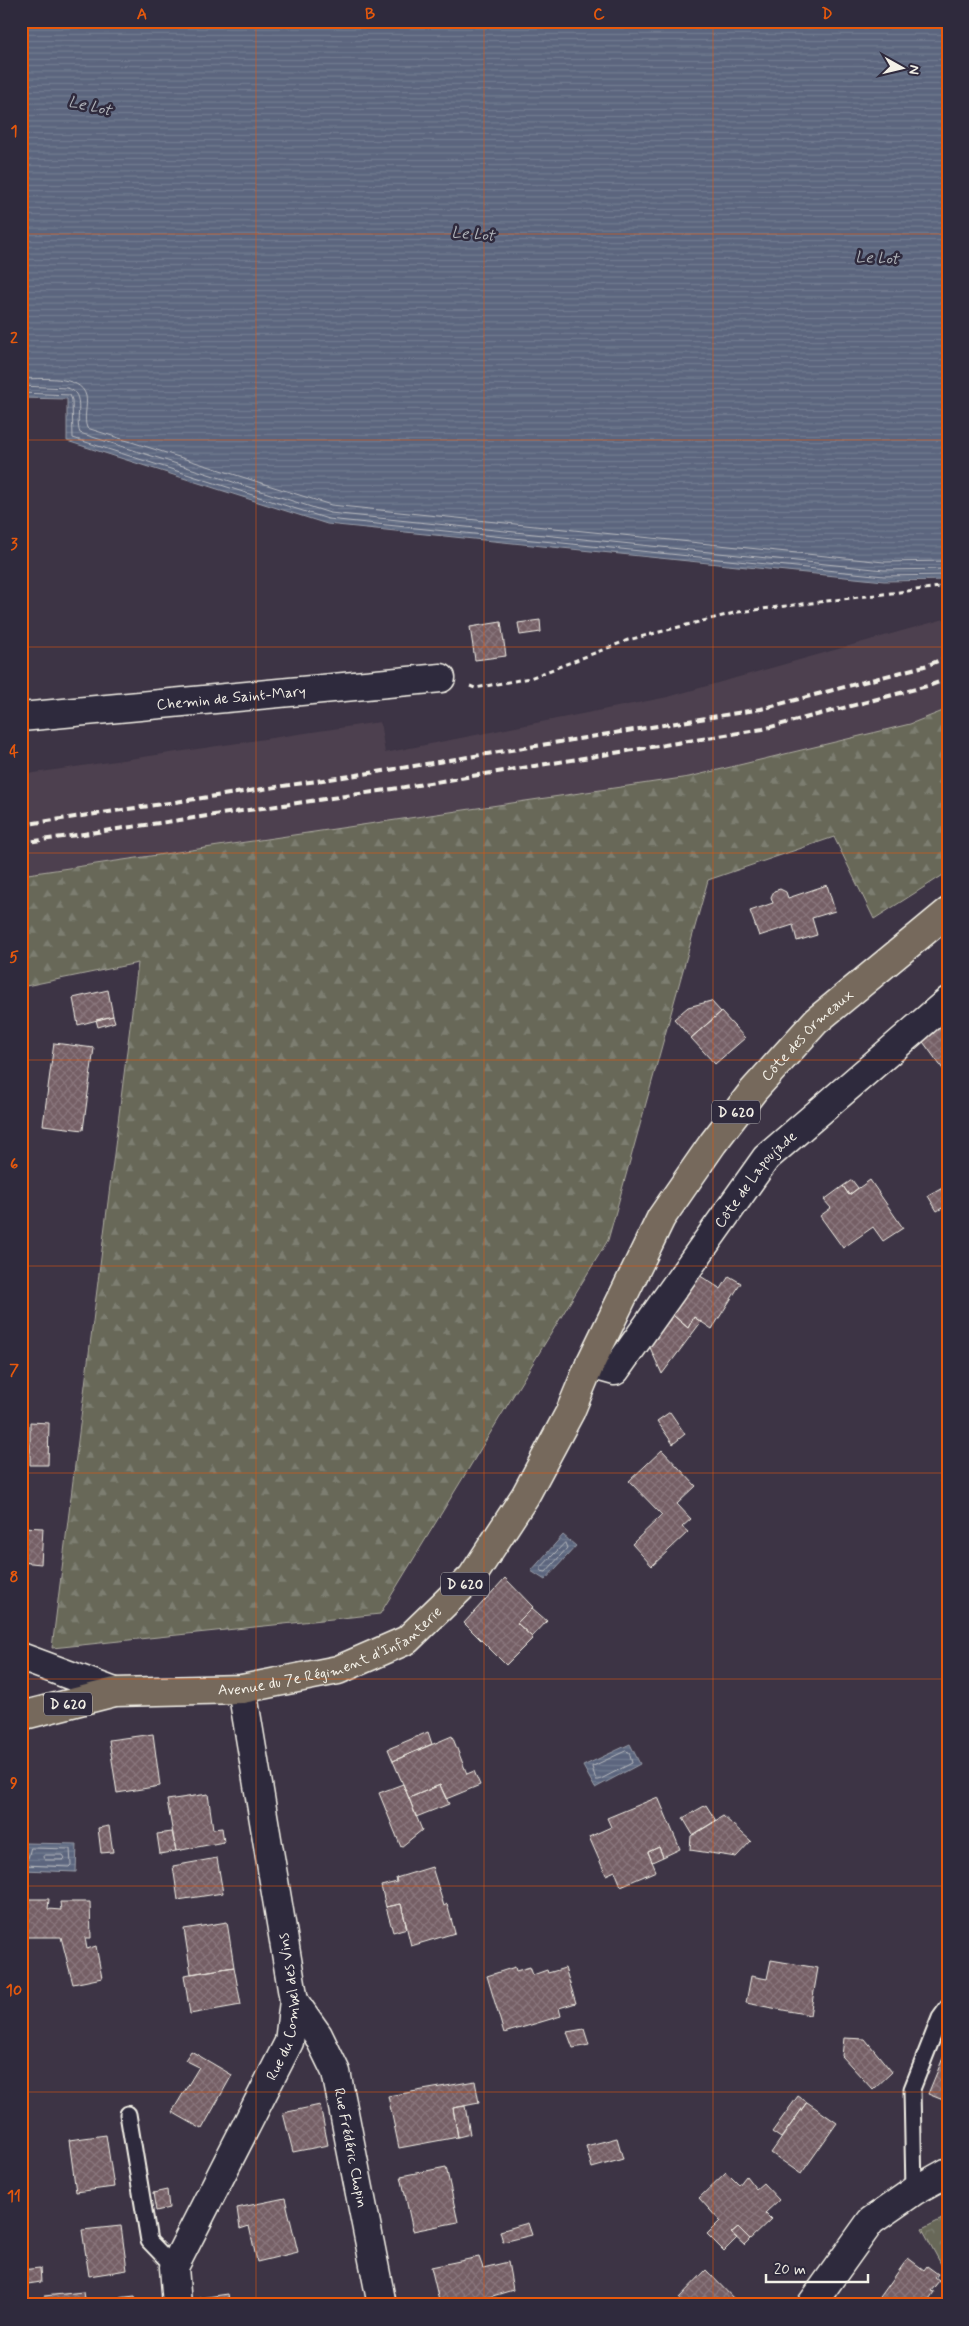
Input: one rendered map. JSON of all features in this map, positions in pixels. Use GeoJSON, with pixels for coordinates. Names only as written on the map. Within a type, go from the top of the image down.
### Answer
{"type":"FeatureCollection","features":[{"type":"Feature","properties":{"kind":"main road","name":"Côte des Ormeaux"},"geometry":{"type":"LineString","coordinates":[[590,1364],[661,1218],[712,1143],[753,1091],[816,1021],[948,912]]}},
{"type":"Feature","properties":{"kind":"main road","name":"Avenue du 7e Régiment d'Infanterie"},"geometry":{"type":"LineString","coordinates":[[21,1716],[115,1692],[242,1689],[338,1670],[407,1640],[472,1577],[525,1496],[570,1412],[590,1364]]}},
{"type":"Feature","properties":{"kind":"street","name":"Chemin de Saint-Mary"},"geometry":{"type":"LineString","coordinates":[[21,717],[441,678]]}},
{"type":"Feature","properties":{"kind":"street","name":"Côte de Lapoujade"},"geometry":{"type":"LineString","coordinates":[[590,1364],[615,1371],[766,1158],[948,1001]]}},
{"type":"Feature","properties":{"kind":"street"},"geometry":{"type":"LineString","coordinates":[[21,1656],[115,1692]]}},
{"type":"Feature","properties":{"kind":"street","name":"Rue du Combel des Vins"},"geometry":{"type":"LineString","coordinates":[[174,2267],[289,2042],[294,2001],[242,1689]]}},
{"type":"Feature","properties":{"kind":"street","name":"Rue Frédéric Chopin"},"geometry":{"type":"LineString","coordinates":[[294,2001],[318,2035],[336,2072],[382,2305]]}},
{"type":"Feature","properties":{"kind":"street"},"geometry":{"type":"LineString","coordinates":[[811,2305],[871,2221],[914,2191],[948,2172]]}},
{"type":"Feature","properties":{"kind":"street"},"geometry":{"type":"LineString","coordinates":[[174,2267],[178,2305]]}},
{"type":"Feature","properties":{"kind":"lane"},"geometry":{"type":"LineString","coordinates":[[914,2191],[912,2089],[940,2018],[948,2007]]}},
{"type":"Feature","properties":{"kind":"lane"},"geometry":{"type":"LineString","coordinates":[[128,2114],[149,2241],[174,2267]]}},
{"type":"Feature","properties":{"kind":"path"},"geometry":{"type":"LineString","coordinates":[[441,678],[475,688],[530,678],[628,640],[738,612],[948,586]]}},
{"type":"Feature","properties":{"kind":"shaded area"},"geometry":{"type":"Polygon","coordinates":[[[948,618],[948,709],[910,724],[689,777],[21,875],[21,775],[380,722],[385,753],[668,697],[948,618]]]}},
{"type":"Feature","properties":{"kind":"green space"},"geometry":{"type":"Polygon","coordinates":[[[948,709],[948,872],[874,919],[834,837],[708,880],[608,1240],[380,1614],[52,1648],[138,963],[21,987],[21,875],[689,777],[910,724],[948,709]]]}},
{"type":"Feature","properties":{"kind":"green space"},"geometry":{"type":"Polygon","coordinates":[[[948,2216],[948,2277],[922,2229],[948,2216]]]}},
{"type":"Feature","properties":{"kind":"water","name":"Le Lot"},"geometry":{"type":"Polygon","coordinates":[[[21,21],[948,21],[948,580],[884,581],[327,524],[67,441],[67,399],[21,398],[21,21]]]}},
{"type":"Feature","properties":{"kind":"water"},"geometry":{"type":"Polygon","coordinates":[[[563,1535],[576,1546],[545,1580],[531,1571],[563,1535]]]}},
{"type":"Feature","properties":{"kind":"water"},"geometry":{"type":"Polygon","coordinates":[[[630,1744],[640,1764],[595,1788],[583,1766],[630,1744]]]}},
{"type":"Feature","properties":{"kind":"water"},"geometry":{"type":"Polygon","coordinates":[[[25,1843],[77,1844],[76,1872],[22,1870],[25,1843]]]}},
{"type":"Feature","properties":{"kind":"building"},"geometry":{"type":"Polygon","coordinates":[[[540,620],[541,632],[520,635],[518,623],[540,620]]]}},
{"type":"Feature","properties":{"kind":"building"},"geometry":{"type":"Polygon","coordinates":[[[501,622],[506,656],[475,660],[470,627],[501,622]]]}},
{"type":"Feature","properties":{"kind":"building"},"geometry":{"type":"Polygon","coordinates":[[[827,885],[835,911],[812,918],[817,935],[797,941],[793,925],[759,936],[750,911],[773,903],[771,897],[774,891],[780,889],[786,892],[788,898],[827,885]]]}},
{"type":"Feature","properties":{"kind":"building"},"geometry":{"type":"Polygon","coordinates":[[[108,990],[113,1016],[78,1025],[73,998],[108,990]]]}},
{"type":"Feature","properties":{"kind":"building"},"geometry":{"type":"Polygon","coordinates":[[[711,1001],[721,1012],[691,1038],[674,1019],[688,1007],[711,1001]]]}},
{"type":"Feature","properties":{"kind":"building"},"geometry":{"type":"Polygon","coordinates":[[[721,1012],[745,1038],[715,1064],[691,1038],[721,1012]]]}},
{"type":"Feature","properties":{"kind":"building"},"geometry":{"type":"Polygon","coordinates":[[[113,1016],[115,1022],[98,1027],[96,1020],[113,1016]]]}},
{"type":"Feature","properties":{"kind":"building"},"geometry":{"type":"Polygon","coordinates":[[[948,1018],[948,1076],[921,1039],[948,1018]]]}},
{"type":"Feature","properties":{"kind":"building"},"geometry":{"type":"Polygon","coordinates":[[[54,1043],[94,1048],[83,1130],[43,1125],[54,1043]]]}},
{"type":"Feature","properties":{"kind":"building"},"geometry":{"type":"Polygon","coordinates":[[[852,1180],[858,1188],[849,1195],[843,1186],[852,1180]]]}},
{"type":"Feature","properties":{"kind":"building"},"geometry":{"type":"Polygon","coordinates":[[[870,1180],[903,1228],[883,1241],[873,1227],[843,1248],[820,1216],[831,1208],[824,1200],[843,1186],[849,1195],[870,1180]]]}},
{"type":"Feature","properties":{"kind":"building"},"geometry":{"type":"Polygon","coordinates":[[[948,1185],[948,1205],[937,1211],[928,1196],[948,1185]]]}},
{"type":"Feature","properties":{"kind":"building"},"geometry":{"type":"Polygon","coordinates":[[[694,1272],[721,1289],[729,1276],[741,1283],[712,1329],[694,1317],[688,1328],[667,1310],[694,1272]]]}},
{"type":"Feature","properties":{"kind":"building"},"geometry":{"type":"Polygon","coordinates":[[[667,1310],[688,1328],[694,1317],[701,1322],[662,1374],[647,1341],[667,1310]]]}},
{"type":"Feature","properties":{"kind":"building"},"geometry":{"type":"Polygon","coordinates":[[[670,1412],[685,1434],[673,1444],[657,1421],[670,1412]]]}},
{"type":"Feature","properties":{"kind":"building"},"geometry":{"type":"Polygon","coordinates":[[[30,1422],[49,1423],[48,1465],[30,1465],[30,1422]]]}},
{"type":"Feature","properties":{"kind":"building"},"geometry":{"type":"Polygon","coordinates":[[[662,1450],[696,1486],[677,1504],[691,1519],[682,1527],[688,1532],[652,1566],[632,1544],[662,1515],[629,1481],[662,1450]]]}},
{"type":"Feature","properties":{"kind":"building"},"geometry":{"type":"Polygon","coordinates":[[[948,1477],[948,1496],[940,1481],[948,1477]]]}},
{"type":"Feature","properties":{"kind":"building"},"geometry":{"type":"Polygon","coordinates":[[[21,1527],[43,1528],[41,1564],[21,1562],[21,1527]]]}},
{"type":"Feature","properties":{"kind":"building"},"geometry":{"type":"Polygon","coordinates":[[[505,1578],[533,1607],[517,1623],[533,1638],[506,1665],[464,1623],[505,1578]]]}},
{"type":"Feature","properties":{"kind":"building"},"geometry":{"type":"Polygon","coordinates":[[[532,1608],[547,1621],[532,1637],[517,1623],[532,1608]]]}},
{"type":"Feature","properties":{"kind":"building"},"geometry":{"type":"Polygon","coordinates":[[[428,1732],[432,1744],[393,1761],[388,1749],[428,1732]]]}},
{"type":"Feature","properties":{"kind":"building"},"geometry":{"type":"Polygon","coordinates":[[[153,1734],[160,1786],[117,1793],[109,1740],[153,1734]]]}},
{"type":"Feature","properties":{"kind":"building"},"geometry":{"type":"Polygon","coordinates":[[[452,1736],[467,1774],[474,1771],[480,1785],[446,1799],[440,1785],[409,1798],[393,1761],[452,1736]]]}},
{"type":"Feature","properties":{"kind":"building"},"geometry":{"type":"Polygon","coordinates":[[[403,1784],[422,1830],[401,1847],[379,1793],[403,1784]]]}},
{"type":"Feature","properties":{"kind":"building"},"geometry":{"type":"Polygon","coordinates":[[[440,1785],[449,1804],[416,1817],[409,1798],[440,1785]]]}},
{"type":"Feature","properties":{"kind":"building"},"geometry":{"type":"Polygon","coordinates":[[[208,1794],[213,1829],[222,1828],[224,1842],[176,1851],[167,1800],[208,1794]]]}},
{"type":"Feature","properties":{"kind":"building"},"geometry":{"type":"Polygon","coordinates":[[[658,1797],[680,1849],[663,1857],[659,1847],[648,1852],[656,1871],[621,1886],[615,1871],[606,1875],[589,1837],[611,1827],[607,1818],[658,1797]]]}},
{"type":"Feature","properties":{"kind":"building"},"geometry":{"type":"Polygon","coordinates":[[[706,1805],[716,1821],[693,1835],[683,1818],[706,1805]]]}},
{"type":"Feature","properties":{"kind":"building"},"geometry":{"type":"Polygon","coordinates":[[[723,1816],[751,1841],[736,1857],[690,1850],[691,1836],[723,1816]]]}},
{"type":"Feature","properties":{"kind":"building"},"geometry":{"type":"Polygon","coordinates":[[[109,1826],[113,1852],[101,1853],[98,1828],[109,1826]]]}},
{"type":"Feature","properties":{"kind":"building"},"geometry":{"type":"Polygon","coordinates":[[[172,1832],[176,1851],[160,1854],[157,1834],[172,1832]]]}},
{"type":"Feature","properties":{"kind":"building"},"geometry":{"type":"Polygon","coordinates":[[[659,1847],[663,1857],[652,1862],[648,1852],[659,1847]]]}},
{"type":"Feature","properties":{"kind":"building"},"geometry":{"type":"Polygon","coordinates":[[[217,1858],[223,1893],[178,1900],[173,1866],[217,1858]]]}},
{"type":"Feature","properties":{"kind":"building"},"geometry":{"type":"Polygon","coordinates":[[[432,1867],[444,1906],[447,1904],[455,1933],[411,1946],[401,1904],[386,1907],[381,1886],[397,1882],[396,1878],[432,1867]]]}},
{"type":"Feature","properties":{"kind":"building"},"geometry":{"type":"Polygon","coordinates":[[[26,1899],[49,1899],[48,1909],[61,1910],[60,1902],[90,1902],[91,1938],[85,1938],[87,1949],[96,1946],[102,1978],[73,1984],[61,1937],[26,1937],[26,1899]]]}},
{"type":"Feature","properties":{"kind":"building"},"geometry":{"type":"Polygon","coordinates":[[[401,1904],[407,1928],[393,1932],[386,1907],[401,1904]]]}},
{"type":"Feature","properties":{"kind":"building"},"geometry":{"type":"Polygon","coordinates":[[[227,1922],[234,1967],[191,1974],[184,1929],[227,1922]]]}},
{"type":"Feature","properties":{"kind":"building"},"geometry":{"type":"Polygon","coordinates":[[[771,1960],[818,1968],[810,2015],[746,2003],[751,1976],[767,1979],[771,1960]]]}},
{"type":"Feature","properties":{"kind":"building"},"geometry":{"type":"Polygon","coordinates":[[[234,1967],[241,2005],[190,2014],[184,1975],[234,1967]]]}},
{"type":"Feature","properties":{"kind":"building"},"geometry":{"type":"Polygon","coordinates":[[[515,1967],[516,1971],[530,1967],[533,1975],[547,1970],[548,1973],[565,1968],[576,2003],[559,2008],[561,2016],[504,2033],[487,1976],[515,1967]]]}},
{"type":"Feature","properties":{"kind":"building"},"geometry":{"type":"Polygon","coordinates":[[[584,2029],[589,2045],[573,2048],[567,2032],[584,2029]]]}},
{"type":"Feature","properties":{"kind":"building"},"geometry":{"type":"Polygon","coordinates":[[[844,2038],[865,2039],[892,2072],[873,2090],[842,2056],[844,2038]]]}},
{"type":"Feature","properties":{"kind":"building"},"geometry":{"type":"Polygon","coordinates":[[[948,2046],[948,2102],[928,2094],[948,2046]]]}},
{"type":"Feature","properties":{"kind":"building"},"geometry":{"type":"Polygon","coordinates":[[[191,2051],[232,2075],[202,2129],[172,2112],[199,2067],[185,2060],[191,2051]]]}},
{"type":"Feature","properties":{"kind":"building"},"geometry":{"type":"Polygon","coordinates":[[[475,2081],[479,2103],[453,2108],[458,2137],[399,2148],[388,2096],[475,2081]]]}},
{"type":"Feature","properties":{"kind":"building"},"geometry":{"type":"Polygon","coordinates":[[[798,2096],[807,2102],[781,2138],[772,2132],[798,2096]]]}},
{"type":"Feature","properties":{"kind":"building"},"geometry":{"type":"Polygon","coordinates":[[[807,2102],[837,2123],[801,2174],[771,2153],[807,2102]]]}},
{"type":"Feature","properties":{"kind":"building"},"geometry":{"type":"Polygon","coordinates":[[[320,2105],[328,2145],[293,2152],[283,2113],[320,2105]]]}},
{"type":"Feature","properties":{"kind":"building"},"geometry":{"type":"Polygon","coordinates":[[[465,2106],[470,2134],[458,2137],[453,2108],[465,2106]]]}},
{"type":"Feature","properties":{"kind":"building"},"geometry":{"type":"Polygon","coordinates":[[[106,2135],[114,2187],[76,2192],[69,2140],[106,2135]]]}},
{"type":"Feature","properties":{"kind":"building"},"geometry":{"type":"Polygon","coordinates":[[[617,2138],[623,2159],[592,2168],[586,2146],[617,2138]]]}},
{"type":"Feature","properties":{"kind":"building"},"geometry":{"type":"Polygon","coordinates":[[[446,2167],[458,2222],[413,2231],[401,2176],[446,2167]]]}},
{"type":"Feature","properties":{"kind":"building"},"geometry":{"type":"Polygon","coordinates":[[[726,2172],[739,2185],[746,2176],[756,2189],[763,2183],[779,2200],[765,2213],[771,2219],[750,2239],[738,2227],[731,2233],[737,2238],[724,2251],[707,2234],[720,2221],[699,2198],[726,2172]]]}},
{"type":"Feature","properties":{"kind":"building"},"geometry":{"type":"Polygon","coordinates":[[[167,2190],[169,2208],[156,2211],[153,2193],[167,2190]]]}},
{"type":"Feature","properties":{"kind":"building"},"geometry":{"type":"Polygon","coordinates":[[[285,2198],[298,2252],[257,2262],[249,2226],[240,2229],[237,2208],[285,2198]]]}},
{"type":"Feature","properties":{"kind":"building"},"geometry":{"type":"Polygon","coordinates":[[[528,2223],[532,2235],[503,2242],[500,2231],[528,2223]]]}},
{"type":"Feature","properties":{"kind":"building"},"geometry":{"type":"Polygon","coordinates":[[[121,2226],[127,2270],[89,2276],[82,2230],[121,2226]]]}},
{"type":"Feature","properties":{"kind":"building"},"geometry":{"type":"Polygon","coordinates":[[[738,2227],[750,2239],[744,2245],[731,2233],[738,2227]]]}},
{"type":"Feature","properties":{"kind":"building"},"geometry":{"type":"Polygon","coordinates":[[[479,2257],[483,2268],[508,2262],[513,2290],[462,2305],[440,2305],[431,2267],[479,2257]]]}},
{"type":"Feature","properties":{"kind":"building"},"geometry":{"type":"Polygon","coordinates":[[[908,2258],[924,2270],[927,2266],[938,2274],[935,2278],[939,2281],[931,2291],[934,2292],[925,2305],[885,2305],[878,2300],[908,2258]]]}},
{"type":"Feature","properties":{"kind":"building"},"geometry":{"type":"Polygon","coordinates":[[[40,2268],[41,2282],[21,2285],[21,2270],[40,2268]]]}},
{"type":"Feature","properties":{"kind":"building"},"geometry":{"type":"Polygon","coordinates":[[[706,2270],[740,2305],[685,2305],[679,2298],[706,2270]]]}},
{"type":"Feature","properties":{"kind":"building"},"geometry":{"type":"Polygon","coordinates":[[[83,2292],[85,2305],[45,2305],[44,2296],[83,2292]]]}},
{"type":"Feature","properties":{"kind":"building"},"geometry":{"type":"Polygon","coordinates":[[[228,2294],[230,2305],[201,2305],[200,2298],[228,2294]]]}},
{"type":"Feature","properties":{"kind":"building"},"geometry":{"type":"Polygon","coordinates":[[[135,2296],[137,2305],[91,2305],[91,2301],[135,2296]]]}},
{"type":"Feature","properties":{"kind":"railway"},"geometry":{"type":"LineString","coordinates":[[21,825],[377,772],[761,709],[928,665],[948,657]]}},
{"type":"Feature","properties":{"kind":"railway"},"geometry":{"type":"LineString","coordinates":[[21,843],[380,791],[763,729],[948,679]]}}]}
